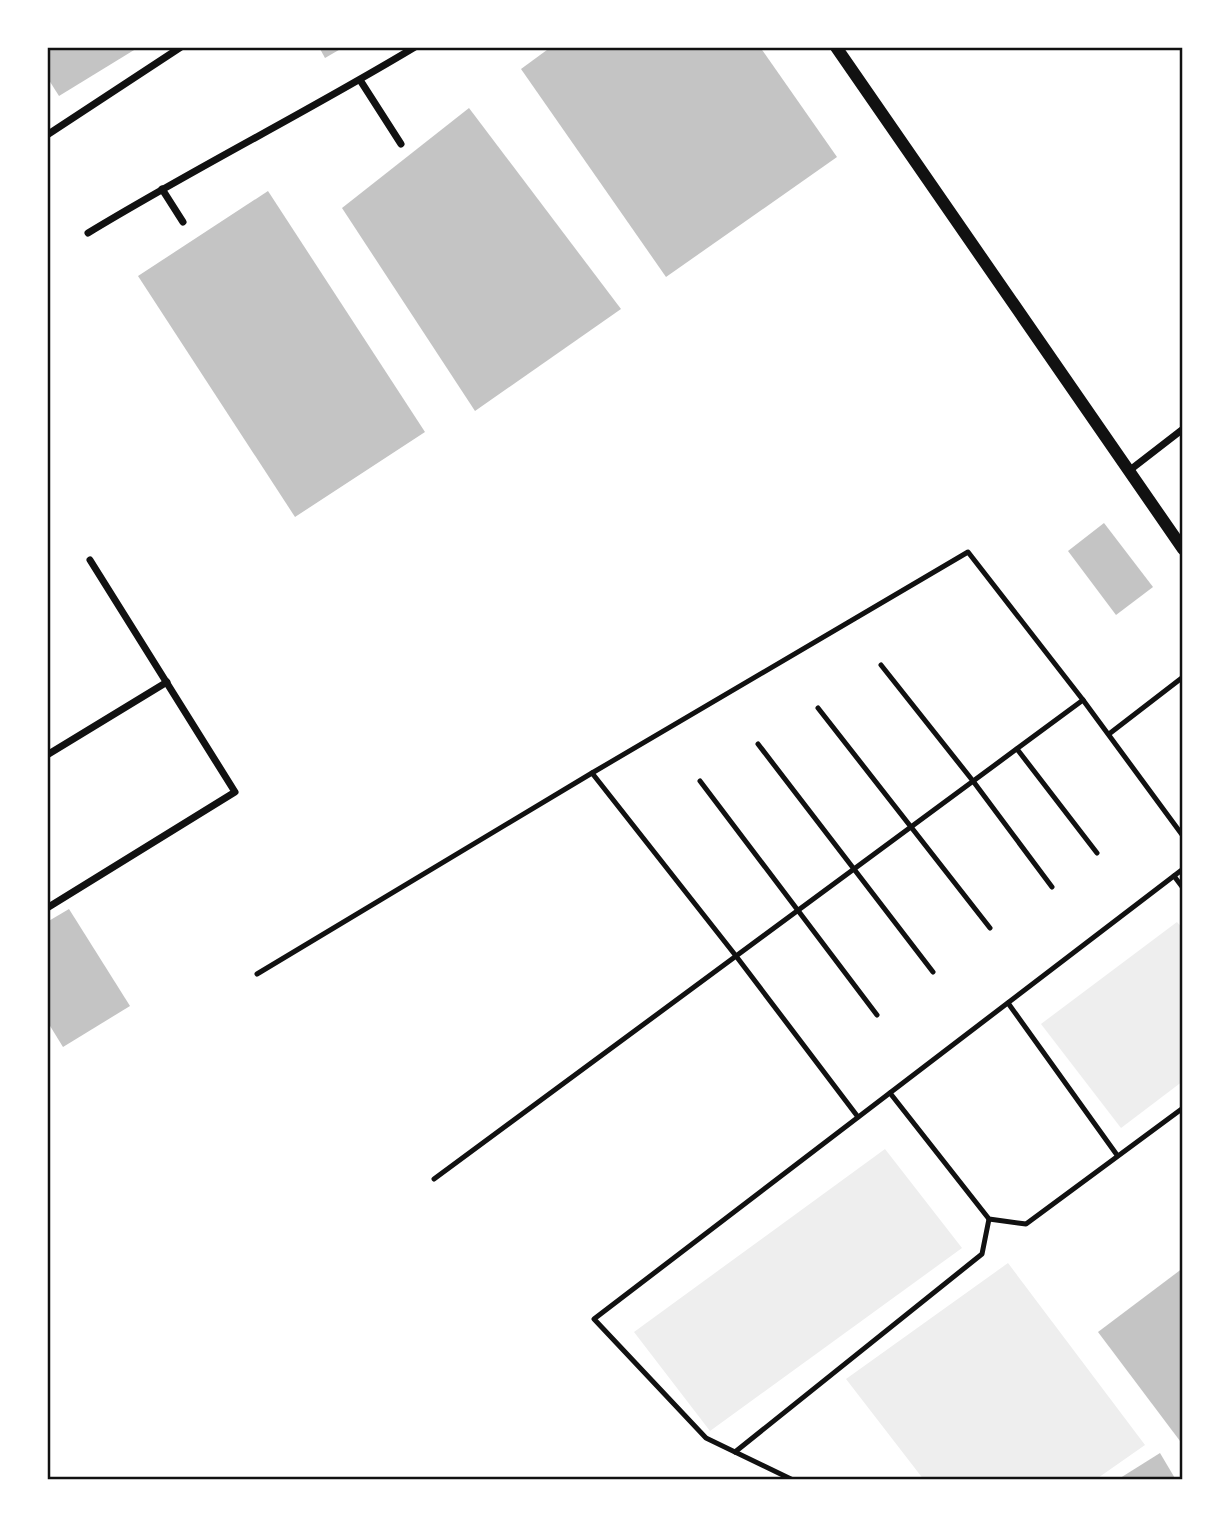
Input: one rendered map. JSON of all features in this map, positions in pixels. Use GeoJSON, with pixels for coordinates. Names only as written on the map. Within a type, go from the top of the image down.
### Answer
{"type":"FeatureCollection","features":[{"type":"Feature","properties":{"kind":"street"},"geometry":{"type":"LineString","coordinates":[[47,135],[181,47]]}},
{"type":"Feature","properties":{"kind":"street"},"geometry":{"type":"LineString","coordinates":[[88,233],[415,47]]}},
{"type":"Feature","properties":{"kind":"street"},"geometry":{"type":"LineString","coordinates":[[836,47],[1183,549]]}},
{"type":"Feature","properties":{"kind":"street"},"geometry":{"type":"LineString","coordinates":[[360,80],[401,144]]}},
{"type":"Feature","properties":{"kind":"street"},"geometry":{"type":"LineString","coordinates":[[162,189],[183,222]]}},
{"type":"Feature","properties":{"kind":"street"},"geometry":{"type":"LineString","coordinates":[[1130,470],[1183,429]]}},
{"type":"Feature","properties":{"kind":"street"},"geometry":{"type":"LineString","coordinates":[[47,908],[236,792],[90,560]]}},
{"type":"Feature","properties":{"kind":"street"},"geometry":{"type":"LineString","coordinates":[[47,755],[167,682]]}},
{"type":"Feature","properties":{"kind":"lane"},"geometry":{"type":"LineString","coordinates":[[257,974],[592,772],[968,552],[1109,734],[1183,836]]}},
{"type":"Feature","properties":{"kind":"lane"},"geometry":{"type":"LineString","coordinates":[[881,665],[1052,887]]}},
{"type":"Feature","properties":{"kind":"lane"},"geometry":{"type":"LineString","coordinates":[[1109,734],[1183,677]]}},
{"type":"Feature","properties":{"kind":"lane"},"geometry":{"type":"LineString","coordinates":[[435,1179],[1083,700]]}},
{"type":"Feature","properties":{"kind":"lane"},"geometry":{"type":"LineString","coordinates":[[818,708],[989,928]]}},
{"type":"Feature","properties":{"kind":"lane"},"geometry":{"type":"LineString","coordinates":[[758,744],[856,868],[933,972]]}},
{"type":"Feature","properties":{"kind":"lane"},"geometry":{"type":"LineString","coordinates":[[1017,749],[1097,853]]}},
{"type":"Feature","properties":{"kind":"lane"},"geometry":{"type":"LineString","coordinates":[[592,772],[858,1117]]}},
{"type":"Feature","properties":{"kind":"lane"},"geometry":{"type":"LineString","coordinates":[[701,781],[877,1015]]}},
{"type":"Feature","properties":{"kind":"lane"},"geometry":{"type":"LineString","coordinates":[[793,1480],[706,1438],[594,1319],[1183,869]]}},
{"type":"Feature","properties":{"kind":"lane"},"geometry":{"type":"LineString","coordinates":[[1174,876],[1183,888]]}},
{"type":"Feature","properties":{"kind":"lane"},"geometry":{"type":"LineString","coordinates":[[1008,1003],[1117,1155]]}},
{"type":"Feature","properties":{"kind":"lane"},"geometry":{"type":"LineString","coordinates":[[890,1093],[989,1219],[1026,1224],[1183,1108]]}},
{"type":"Feature","properties":{"kind":"lane"},"geometry":{"type":"LineString","coordinates":[[735,1452],[982,1254],[989,1219]]}},
{"type":"Feature","properties":{"kind":"shaded area"},"geometry":{"type":"Polygon","coordinates":[[[1177,922],[1183,929],[1183,1081],[1121,1128],[1041,1024],[1177,922]]]}},
{"type":"Feature","properties":{"kind":"shaded area"},"geometry":{"type":"Polygon","coordinates":[[[885,1149],[962,1248],[710,1431],[634,1332],[885,1149]]]}},
{"type":"Feature","properties":{"kind":"shaded area"},"geometry":{"type":"Polygon","coordinates":[[[1008,1263],[1145,1445],[1095,1480],[924,1480],[846,1379],[1008,1263]]]}},
{"type":"Feature","properties":{"kind":"building"},"geometry":{"type":"Polygon","coordinates":[[[47,47],[139,47],[59,96],[47,77],[47,47]]]}},
{"type":"Feature","properties":{"kind":"building"},"geometry":{"type":"Polygon","coordinates":[[[319,47],[344,47],[325,58],[319,47]]]}},
{"type":"Feature","properties":{"kind":"building"},"geometry":{"type":"Polygon","coordinates":[[[551,47],[760,47],[837,157],[666,277],[521,69],[551,47]]]}},
{"type":"Feature","properties":{"kind":"building"},"geometry":{"type":"Polygon","coordinates":[[[469,108],[621,309],[475,411],[342,208],[469,108]]]}},
{"type":"Feature","properties":{"kind":"building"},"geometry":{"type":"Polygon","coordinates":[[[268,191],[425,432],[295,517],[138,276],[268,191]]]}},
{"type":"Feature","properties":{"kind":"building"},"geometry":{"type":"Polygon","coordinates":[[[1104,523],[1153,587],[1116,615],[1068,551],[1104,523]]]}},
{"type":"Feature","properties":{"kind":"building"},"geometry":{"type":"Polygon","coordinates":[[[69,909],[130,1006],[63,1047],[47,1021],[47,922],[69,909]]]}},
{"type":"Feature","properties":{"kind":"building"},"geometry":{"type":"Polygon","coordinates":[[[1183,1268],[1183,1445],[1098,1332],[1183,1268]]]}},
{"type":"Feature","properties":{"kind":"building"},"geometry":{"type":"Polygon","coordinates":[[[1160,1453],[1176,1480],[1117,1480],[1160,1453]]]}}]}
